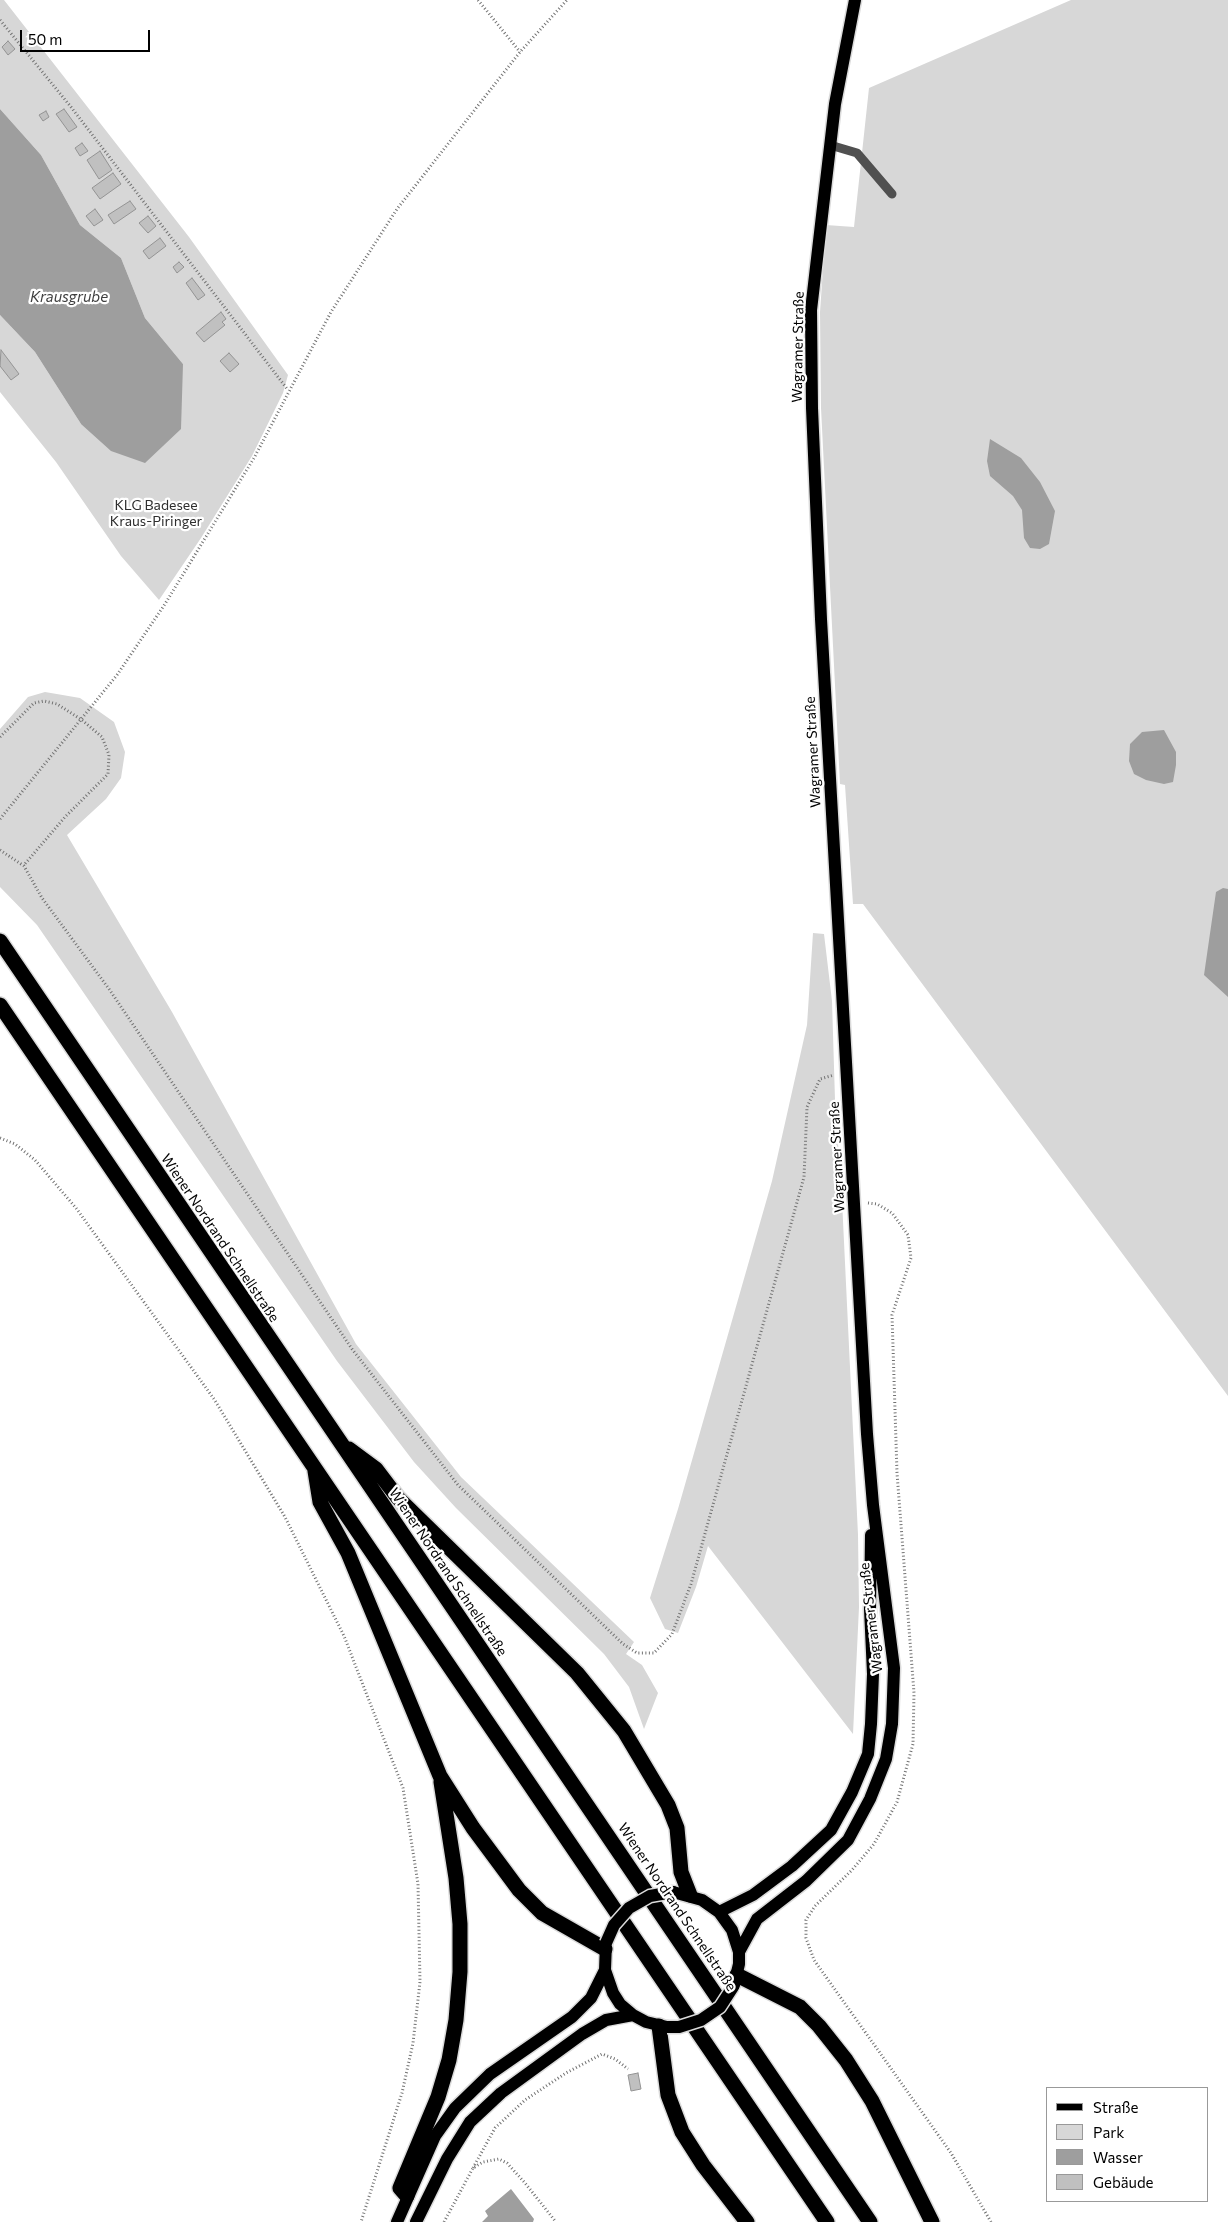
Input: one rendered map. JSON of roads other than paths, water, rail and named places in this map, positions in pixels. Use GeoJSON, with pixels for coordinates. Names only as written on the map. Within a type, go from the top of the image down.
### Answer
{"type":"FeatureCollection","features":[{"type":"Feature","properties":{"kind":"highway","name":"Wiener Nordrand Schnellstraße"},"geometry":{"type":"LineString","coordinates":[[0,941],[870,2222]]}},
{"type":"Feature","properties":{"kind":"highway"},"geometry":{"type":"LineString","coordinates":[[0,1005],[827,2222]]}},
{"type":"Feature","properties":{"kind":"highway"},"geometry":{"type":"LineString","coordinates":[[338,1440],[376,1469],[398,1498],[577,1673],[624,1730],[668,1804],[677,1828],[682,1872],[690,1895]]}},
{"type":"Feature","properties":{"kind":"highway"},"geometry":{"type":"LineString","coordinates":[[314,1465],[320,1502],[348,1553],[440,1776],[489,1852],[519,1890],[542,1913],[606,1946]]}},
{"type":"Feature","properties":{"kind":"highway"},"geometry":{"type":"LineString","coordinates":[[407,2196],[400,2188],[438,2097],[456,2020],[460,1972],[460,1924],[456,1878],[440,1776]]}},
{"type":"Feature","properties":{"kind":"highway"},"geometry":{"type":"LineString","coordinates":[[735,1981],[779,1994],[800,2007],[825,2033],[846,2060],[872,2101],[932,2222]]}},
{"type":"Feature","properties":{"kind":"highway"},"geometry":{"type":"LineString","coordinates":[[663,2027],[668,2095],[682,2132],[703,2165],[747,2222]]}},
{"type":"Feature","properties":{"kind":"main road","name":"Wagramer Straße"},"geometry":{"type":"LineString","coordinates":[[739,1952],[757,1919],[806,1880],[848,1840],[870,1799],[886,1759],[892,1724],[894,1668],[873,1505],[821,619],[812,408],[812,310],[835,104],[855,0]]}},
{"type":"Feature","properties":{"kind":"main road","name":"Wagramer Straße"},"geometry":{"type":"LineString","coordinates":[[719,1912],[753,1895],[792,1866],[830,1830],[852,1792],[868,1754],[873,1674],[870,1609],[873,1505]]}},
{"type":"Feature","properties":{"kind":"main road"},"geometry":{"type":"LineString","coordinates":[[673,1892],[690,1895],[702,1900],[719,1912],[732,1930],[739,1952],[735,1981],[720,2007],[701,2020],[679,2027],[663,2027],[633,2016],[620,2004],[613,1992],[605,1970],[606,1946],[614,1925],[629,1908],[650,1896],[673,1892]]}},
{"type":"Feature","properties":{"kind":"main road"},"geometry":{"type":"LineString","coordinates":[[396,2222],[435,2136],[455,2108],[490,2074],[572,2017],[591,1998],[605,1970]]}},
{"type":"Feature","properties":{"kind":"main road"},"geometry":{"type":"LineString","coordinates":[[416,2222],[447,2159],[470,2122],[501,2093],[582,2034],[606,2020],[633,2016]]}},
{"type":"Feature","properties":{"kind":"lane"},"geometry":{"type":"LineString","coordinates":[[830,145],[857,153],[892,194]]}},
{"type":"Feature","properties":{"kind":"water","name":"Krausgrube"},"geometry":{"type":"Polygon","coordinates":[[[0,109],[41,155],[80,225],[121,258],[145,318],[183,364],[181,429],[145,463],[111,451],[81,424],[35,352],[0,315],[0,109]]]}},
{"type":"Feature","properties":{"kind":"water"},"geometry":{"type":"Polygon","coordinates":[[[990,439],[1021,458],[1040,482],[1055,511],[1049,544],[1040,549],[1030,548],[1024,538],[1022,510],[1013,496],[990,476],[987,461],[990,439]]]}},
{"type":"Feature","properties":{"kind":"water"},"geometry":{"type":"Polygon","coordinates":[[[1164,730],[1176,752],[1176,765],[1173,782],[1164,784],[1146,780],[1134,774],[1129,761],[1130,744],[1142,732],[1164,730]]]}},
{"type":"Feature","properties":{"kind":"water"},"geometry":{"type":"Polygon","coordinates":[[[1223,888],[1228,889],[1228,997],[1204,975],[1216,892],[1223,888]]]}},
{"type":"Feature","properties":{"kind":"water"},"geometry":{"type":"Polygon","coordinates":[[[511,2189],[534,2219],[533,2222],[482,2222],[488,2216],[485,2211],[511,2189]]]}},
{"type":"Feature","properties":{"kind":"park label","name":"KLG Badesee Kraus-Piringer"},"geometry":{"type":"Point","coordinates":[156,514]}}]}
